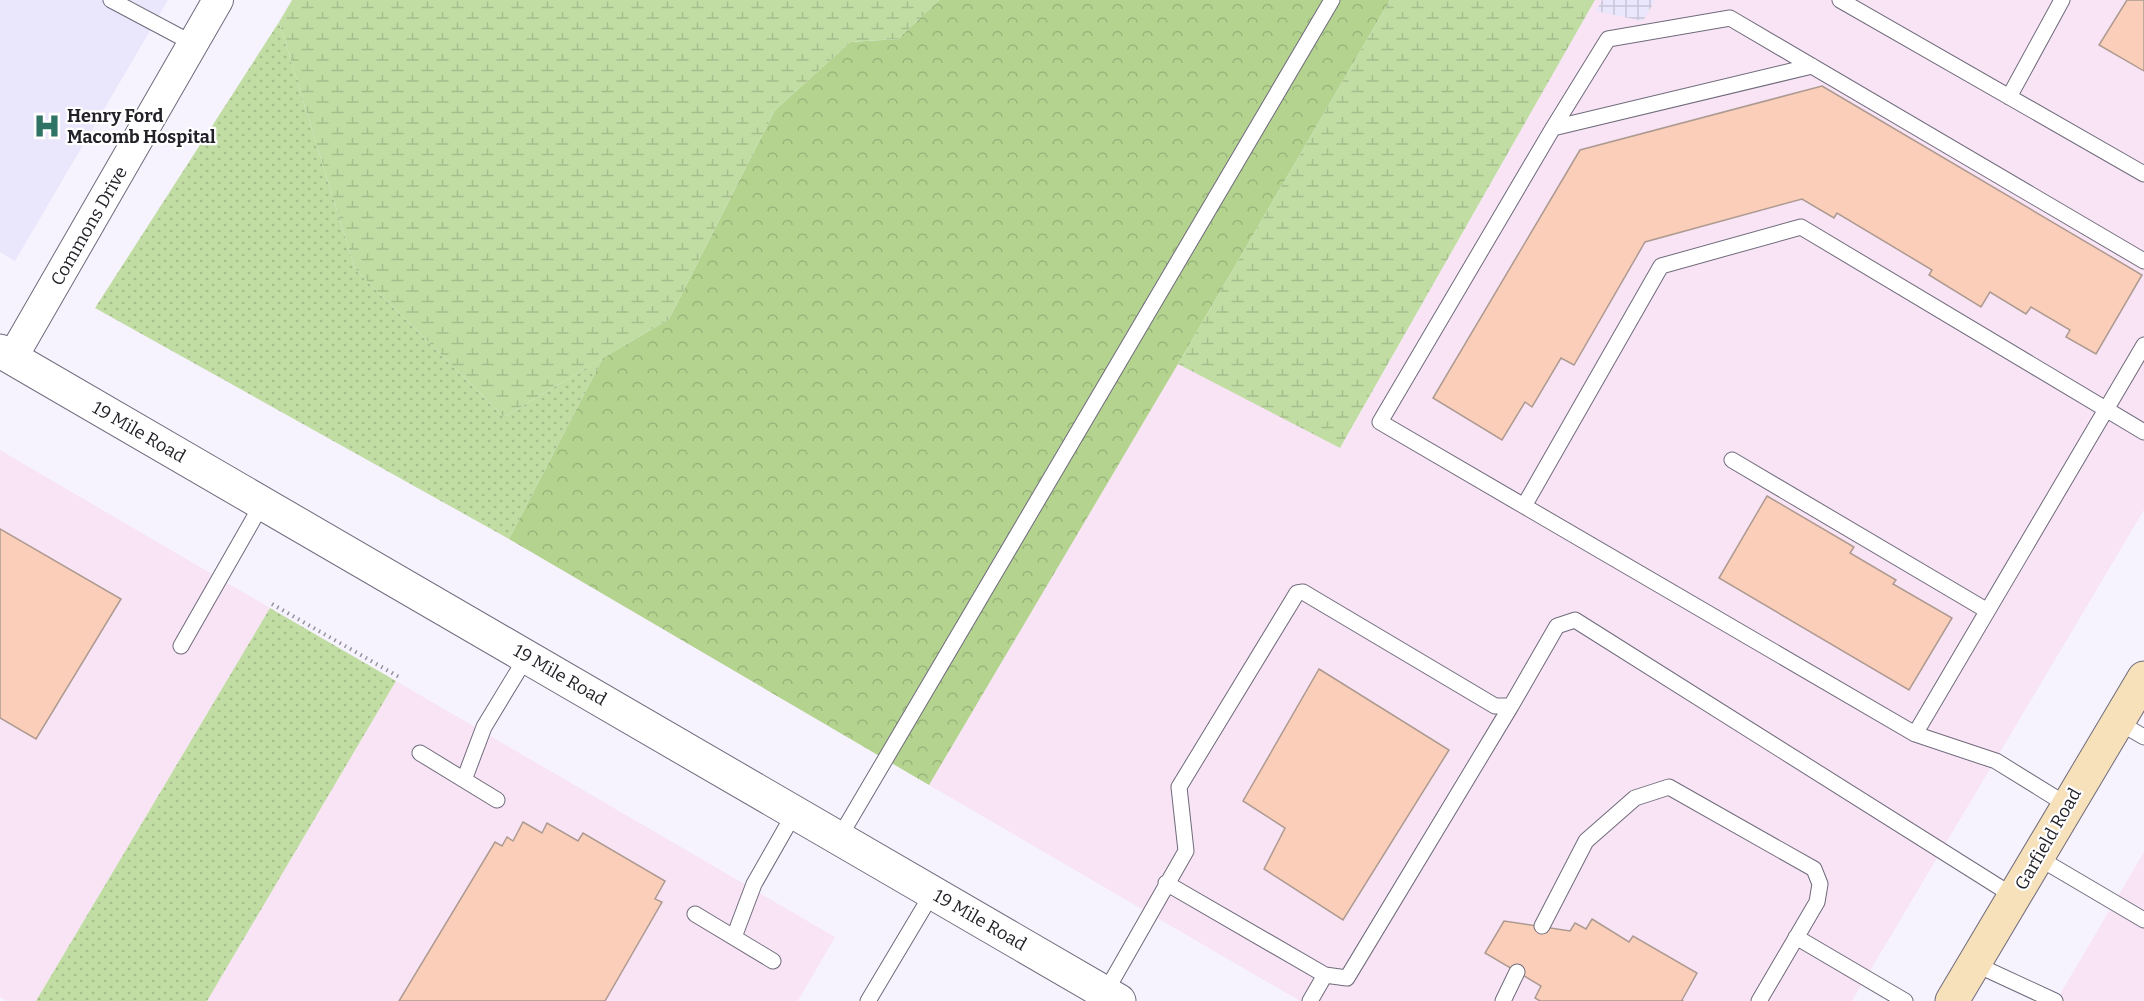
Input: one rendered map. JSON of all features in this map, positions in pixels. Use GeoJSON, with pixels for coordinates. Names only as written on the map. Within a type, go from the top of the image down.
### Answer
{"type":"FeatureCollection","features":[{"type":"Feature","properties":{"kind":"main road","name":"Garfield Road"},"geometry":{"type":"LineString","coordinates":[[1953,1001],[2067,805],[2131,730],[2144,678]]}},
{"type":"Feature","properties":{"kind":"street","name":"Commons Drive"},"geometry":{"type":"LineString","coordinates":[[6,355],[54,288],[218,0]]}},
{"type":"Feature","properties":{"kind":"street","name":"19 Mile Road"},"geometry":{"type":"LineString","coordinates":[[6,355],[1112,997]]}},
{"type":"Feature","properties":{"kind":"lane"},"geometry":{"type":"LineString","coordinates":[[111,0],[192,43]]}},
{"type":"Feature","properties":{"kind":"lane"},"geometry":{"type":"LineString","coordinates":[[839,838],[1332,0]]}},
{"type":"Feature","properties":{"kind":"lane"},"geometry":{"type":"LineString","coordinates":[[1840,0],[2144,174]]}},
{"type":"Feature","properties":{"kind":"lane"},"geometry":{"type":"LineString","coordinates":[[2009,97],[2062,0]]}},
{"type":"Feature","properties":{"kind":"lane"},"geometry":{"type":"LineString","coordinates":[[2067,805],[1996,761],[1915,734],[1380,422],[1608,39],[1730,18],[2144,261]]}},
{"type":"Feature","properties":{"kind":"lane"},"geometry":{"type":"LineString","coordinates":[[1554,128],[1812,66]]}},
{"type":"Feature","properties":{"kind":"lane"},"geometry":{"type":"LineString","coordinates":[[1524,506],[1661,266],[1801,227],[2144,432]]}},
{"type":"Feature","properties":{"kind":"lane"},"geometry":{"type":"LineString","coordinates":[[1915,734],[2144,345]]}},
{"type":"Feature","properties":{"kind":"lane"},"geometry":{"type":"LineString","coordinates":[[1732,460],[1986,610]]}},
{"type":"Feature","properties":{"kind":"lane"},"geometry":{"type":"LineString","coordinates":[[181,646],[262,504]]}},
{"type":"Feature","properties":{"kind":"lane"},"geometry":{"type":"LineString","coordinates":[[1112,997],[1166,883],[1186,851],[1179,787],[1297,593],[1303,592],[1495,706],[1511,706]]}},
{"type":"Feature","properties":{"kind":"lane"},"geometry":{"type":"LineString","coordinates":[[1166,883],[1325,975],[1347,978],[1557,626],[1575,620],[2015,897]]}},
{"type":"Feature","properties":{"kind":"lane"},"geometry":{"type":"LineString","coordinates":[[464,780],[484,727],[527,656]]}},
{"type":"Feature","properties":{"kind":"lane"},"geometry":{"type":"LineString","coordinates":[[420,753],[497,800]]}},
{"type":"Feature","properties":{"kind":"lane"},"geometry":{"type":"LineString","coordinates":[[1542,926],[1586,841],[1635,798],[1669,787],[1814,869],[1820,884],[1816,902],[1759,1001]]}},
{"type":"Feature","properties":{"kind":"lane"},"geometry":{"type":"LineString","coordinates":[[734,937],[754,885],[795,812]]}},
{"type":"Feature","properties":{"kind":"lane"},"geometry":{"type":"LineString","coordinates":[[2037,856],[2144,920]]}},
{"type":"Feature","properties":{"kind":"lane"},"geometry":{"type":"LineString","coordinates":[[868,1001],[933,892]]}},
{"type":"Feature","properties":{"kind":"lane"},"geometry":{"type":"LineString","coordinates":[[695,914],[773,961]]}},
{"type":"Feature","properties":{"kind":"lane"},"geometry":{"type":"LineString","coordinates":[[1796,937],[1905,1001]]}},
{"type":"Feature","properties":{"kind":"lane"},"geometry":{"type":"LineString","coordinates":[[1975,964],[2055,1001]]}},
{"type":"Feature","properties":{"kind":"lane"},"geometry":{"type":"LineString","coordinates":[[1503,1001],[1517,972]]}},
{"type":"Feature","properties":{"kind":"lane"},"geometry":{"type":"LineString","coordinates":[[1310,1001],[1325,975]]}},
{"type":"Feature","properties":{"kind":"path"},"geometry":{"type":"LineString","coordinates":[[272,604],[399,677]]}},
{"type":"Feature","properties":{"kind":"shaded area","name":"Henry Ford Macomb Hospital"},"geometry":{"type":"Polygon","coordinates":[[[0,0],[168,0],[15,261],[0,252],[0,0]]]}},
{"type":"Feature","properties":{"kind":"shaded area"},"geometry":{"type":"Polygon","coordinates":[[[1595,0],[2144,0],[2144,510],[1852,1001],[1300,1001],[929,785],[1178,364],[1341,447],[1595,0]]]}},
{"type":"Feature","properties":{"kind":"shaded area"},"geometry":{"type":"Polygon","coordinates":[[[1602,0],[1655,0],[1643,21],[1596,11],[1602,0]]]}},
{"type":"Feature","properties":{"kind":"shaded area"},"geometry":{"type":"Polygon","coordinates":[[[0,450],[270,608],[36,1001],[7,1001],[0,997],[0,450]]]}},
{"type":"Feature","properties":{"kind":"shaded area"},"geometry":{"type":"Polygon","coordinates":[[[396,681],[835,937],[798,1001],[207,1001],[396,681]]]}},
{"type":"Feature","properties":{"kind":"shaded area"},"geometry":{"type":"Polygon","coordinates":[[[2144,852],[2144,1001],[2056,1001],[2144,852]]]}},
{"type":"Feature","properties":{"kind":"green space"},"geometry":{"type":"Polygon","coordinates":[[[292,0],[939,0],[898,39],[850,42],[775,110],[669,319],[504,417],[355,269],[279,22],[292,0]]]}},
{"type":"Feature","properties":{"kind":"green space"},"geometry":{"type":"Polygon","coordinates":[[[939,0],[1390,0],[929,785],[509,539],[603,358],[669,319],[775,110],[850,42],[898,39],[939,0]]]}},
{"type":"Feature","properties":{"kind":"green space"},"geometry":{"type":"Polygon","coordinates":[[[1390,0],[1595,0],[1340,448],[1178,364],[1390,0]]]}},
{"type":"Feature","properties":{"kind":"green space"},"geometry":{"type":"Polygon","coordinates":[[[279,22],[355,269],[504,417],[603,358],[509,539],[95,308],[279,22]]]}},
{"type":"Feature","properties":{"kind":"green space"},"geometry":{"type":"Polygon","coordinates":[[[270,608],[396,681],[207,1001],[36,1001],[270,608]]]}},
{"type":"Feature","properties":{"kind":"building"},"geometry":{"type":"Polygon","coordinates":[[[2127,0],[2144,0],[2144,71],[2099,45],[2127,0]]]}},
{"type":"Feature","properties":{"kind":"building"},"geometry":{"type":"Polygon","coordinates":[[[1822,86],[2142,275],[2096,354],[2066,337],[2070,330],[2031,307],[2026,314],[1990,292],[1981,307],[1929,275],[1932,270],[1837,213],[1834,218],[1802,199],[1645,242],[1574,365],[1561,358],[1532,407],[1525,402],[1502,440],[1433,398],[1580,150],[1822,86]]]}},
{"type":"Feature","properties":{"kind":"building"},"geometry":{"type":"Polygon","coordinates":[[[1767,496],[1854,547],[1850,553],[1896,580],[1893,584],[1952,618],[1909,690],[1719,578],[1767,496]]]}},
{"type":"Feature","properties":{"kind":"building"},"geometry":{"type":"Polygon","coordinates":[[[0,529],[121,599],[36,739],[0,718],[0,529]]]}},
{"type":"Feature","properties":{"kind":"building"},"geometry":{"type":"Polygon","coordinates":[[[1319,669],[1449,750],[1343,920],[1264,869],[1285,828],[1243,801],[1319,669]]]}},
{"type":"Feature","properties":{"kind":"building"},"geometry":{"type":"Polygon","coordinates":[[[523,822],[542,833],[547,823],[578,841],[583,833],[665,881],[655,899],[662,902],[605,1001],[399,1001],[495,842],[502,846],[507,837],[513,841],[523,822]]]}},
{"type":"Feature","properties":{"kind":"building"},"geometry":{"type":"Polygon","coordinates":[[[1592,919],[1629,942],[1633,936],[1697,973],[1683,1001],[1540,1001],[1535,998],[1541,986],[1485,953],[1504,921],[1570,931],[1575,923],[1586,929],[1592,919]]]}},
{"type":"Feature","properties":{"kind":"place","name":"Henry Ford Macomb Hospital"},"geometry":{"type":"Point","coordinates":[47,126]}}]}
